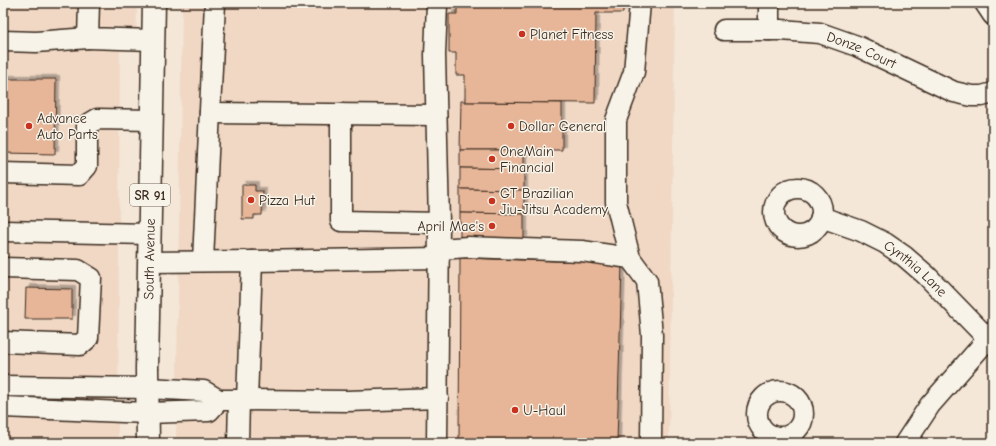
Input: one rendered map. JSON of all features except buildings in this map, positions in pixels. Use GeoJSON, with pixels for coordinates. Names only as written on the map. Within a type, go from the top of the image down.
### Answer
{"type":"FeatureCollection","features":[{"type":"Feature","properties":{"kind":"main road","name":"South Avenue"},"geometry":{"type":"LineString","coordinates":[[148,443],[147,388],[149,234],[154,3]]}},
{"type":"Feature","properties":{"kind":"street"},"geometry":{"type":"LineString","coordinates":[[88,38],[89,3]]}},
{"type":"Feature","properties":{"kind":"street"},"geometry":{"type":"LineString","coordinates":[[203,261],[215,3]]}},
{"type":"Feature","properties":{"kind":"street"},"geometry":{"type":"LineString","coordinates":[[437,3],[435,55],[439,223],[437,443]]}},
{"type":"Feature","properties":{"kind":"street"},"geometry":{"type":"LineString","coordinates":[[640,3],[634,72],[616,120],[616,202],[630,258],[647,281],[652,335],[651,443]]}},
{"type":"Feature","properties":{"kind":"street"},"geometry":{"type":"LineString","coordinates":[[769,3],[769,30]]}},
{"type":"Feature","properties":{"kind":"street"},"geometry":{"type":"LineString","coordinates":[[985,3],[993,15]]}},
{"type":"Feature","properties":{"kind":"street","name":"Donze Court"},"geometry":{"type":"LineString","coordinates":[[724,30],[769,30],[820,33],[857,46],[954,92],[972,96],[982,96],[993,93]]}},
{"type":"Feature","properties":{"kind":"street"},"geometry":{"type":"LineString","coordinates":[[3,40],[36,42],[88,38],[153,40]]}},
{"type":"Feature","properties":{"kind":"street"},"geometry":{"type":"LineString","coordinates":[[210,113],[436,116]]}},
{"type":"Feature","properties":{"kind":"street"},"geometry":{"type":"LineString","coordinates":[[341,114],[341,221],[439,223]]}},
{"type":"Feature","properties":{"kind":"street"},"geometry":{"type":"LineString","coordinates":[[3,174],[79,175],[87,166],[87,125],[97,119],[151,120]]}},
{"type":"Feature","properties":{"kind":"street","name":"Cynthia Lane"},"geometry":{"type":"LineString","coordinates":[[822,217],[861,231],[885,243],[904,256],[926,275],[991,339]]}},
{"type":"Feature","properties":{"kind":"street"},"geometry":{"type":"LineString","coordinates":[[3,231],[149,234]]}},
{"type":"Feature","properties":{"kind":"street"},"geometry":{"type":"LineString","coordinates":[[149,262],[252,261],[439,254],[468,247],[582,251],[630,258]]}},
{"type":"Feature","properties":{"kind":"street"},"geometry":{"type":"LineString","coordinates":[[238,443],[235,400],[252,261]]}},
{"type":"Feature","properties":{"kind":"street"},"geometry":{"type":"LineString","coordinates":[[3,268],[78,270],[91,278],[88,338],[80,345],[3,342]]}},
{"type":"Feature","properties":{"kind":"street"},"geometry":{"type":"LineString","coordinates":[[905,443],[930,405],[953,378],[991,339]]}},
{"type":"Feature","properties":{"kind":"street"},"geometry":{"type":"LineString","coordinates":[[3,386],[204,390],[235,400],[347,401],[438,398]]}},
{"type":"Feature","properties":{"kind":"street"},"geometry":{"type":"LineString","coordinates":[[3,408],[147,413],[209,411],[235,400]]}},
{"type":"Feature","properties":{"kind":"shaded area"},"geometry":{"type":"Polygon","coordinates":[[[3,3],[137,3],[136,49],[120,49],[118,443],[3,443],[3,3]]]}},
{"type":"Feature","properties":{"kind":"shaded area"},"geometry":{"type":"Polygon","coordinates":[[[182,3],[675,3],[669,443],[176,443],[182,3]]]}},
{"type":"Feature","properties":{"kind":"place","name":"Planet Fitness"},"geometry":{"type":"Point","coordinates":[522,34]}},
{"type":"Feature","properties":{"kind":"place","name":"Advance Auto Parts"},"geometry":{"type":"Point","coordinates":[29,126]}},
{"type":"Feature","properties":{"kind":"place","name":"Dollar General"},"geometry":{"type":"Point","coordinates":[511,126]}},
{"type":"Feature","properties":{"kind":"place","name":"OneMain Financial"},"geometry":{"type":"Point","coordinates":[492,159]}},
{"type":"Feature","properties":{"kind":"place","name":"Pizza Hut"},"geometry":{"type":"Point","coordinates":[251,200]}},
{"type":"Feature","properties":{"kind":"place","name":"GT Brazilian Jiu-Jitsu Academy"},"geometry":{"type":"Point","coordinates":[492,201]}},
{"type":"Feature","properties":{"kind":"place","name":"April Mae's"},"geometry":{"type":"Point","coordinates":[492,226]}},
{"type":"Feature","properties":{"kind":"place","name":"U-Haul"},"geometry":{"type":"Point","coordinates":[515,410]}}]}
